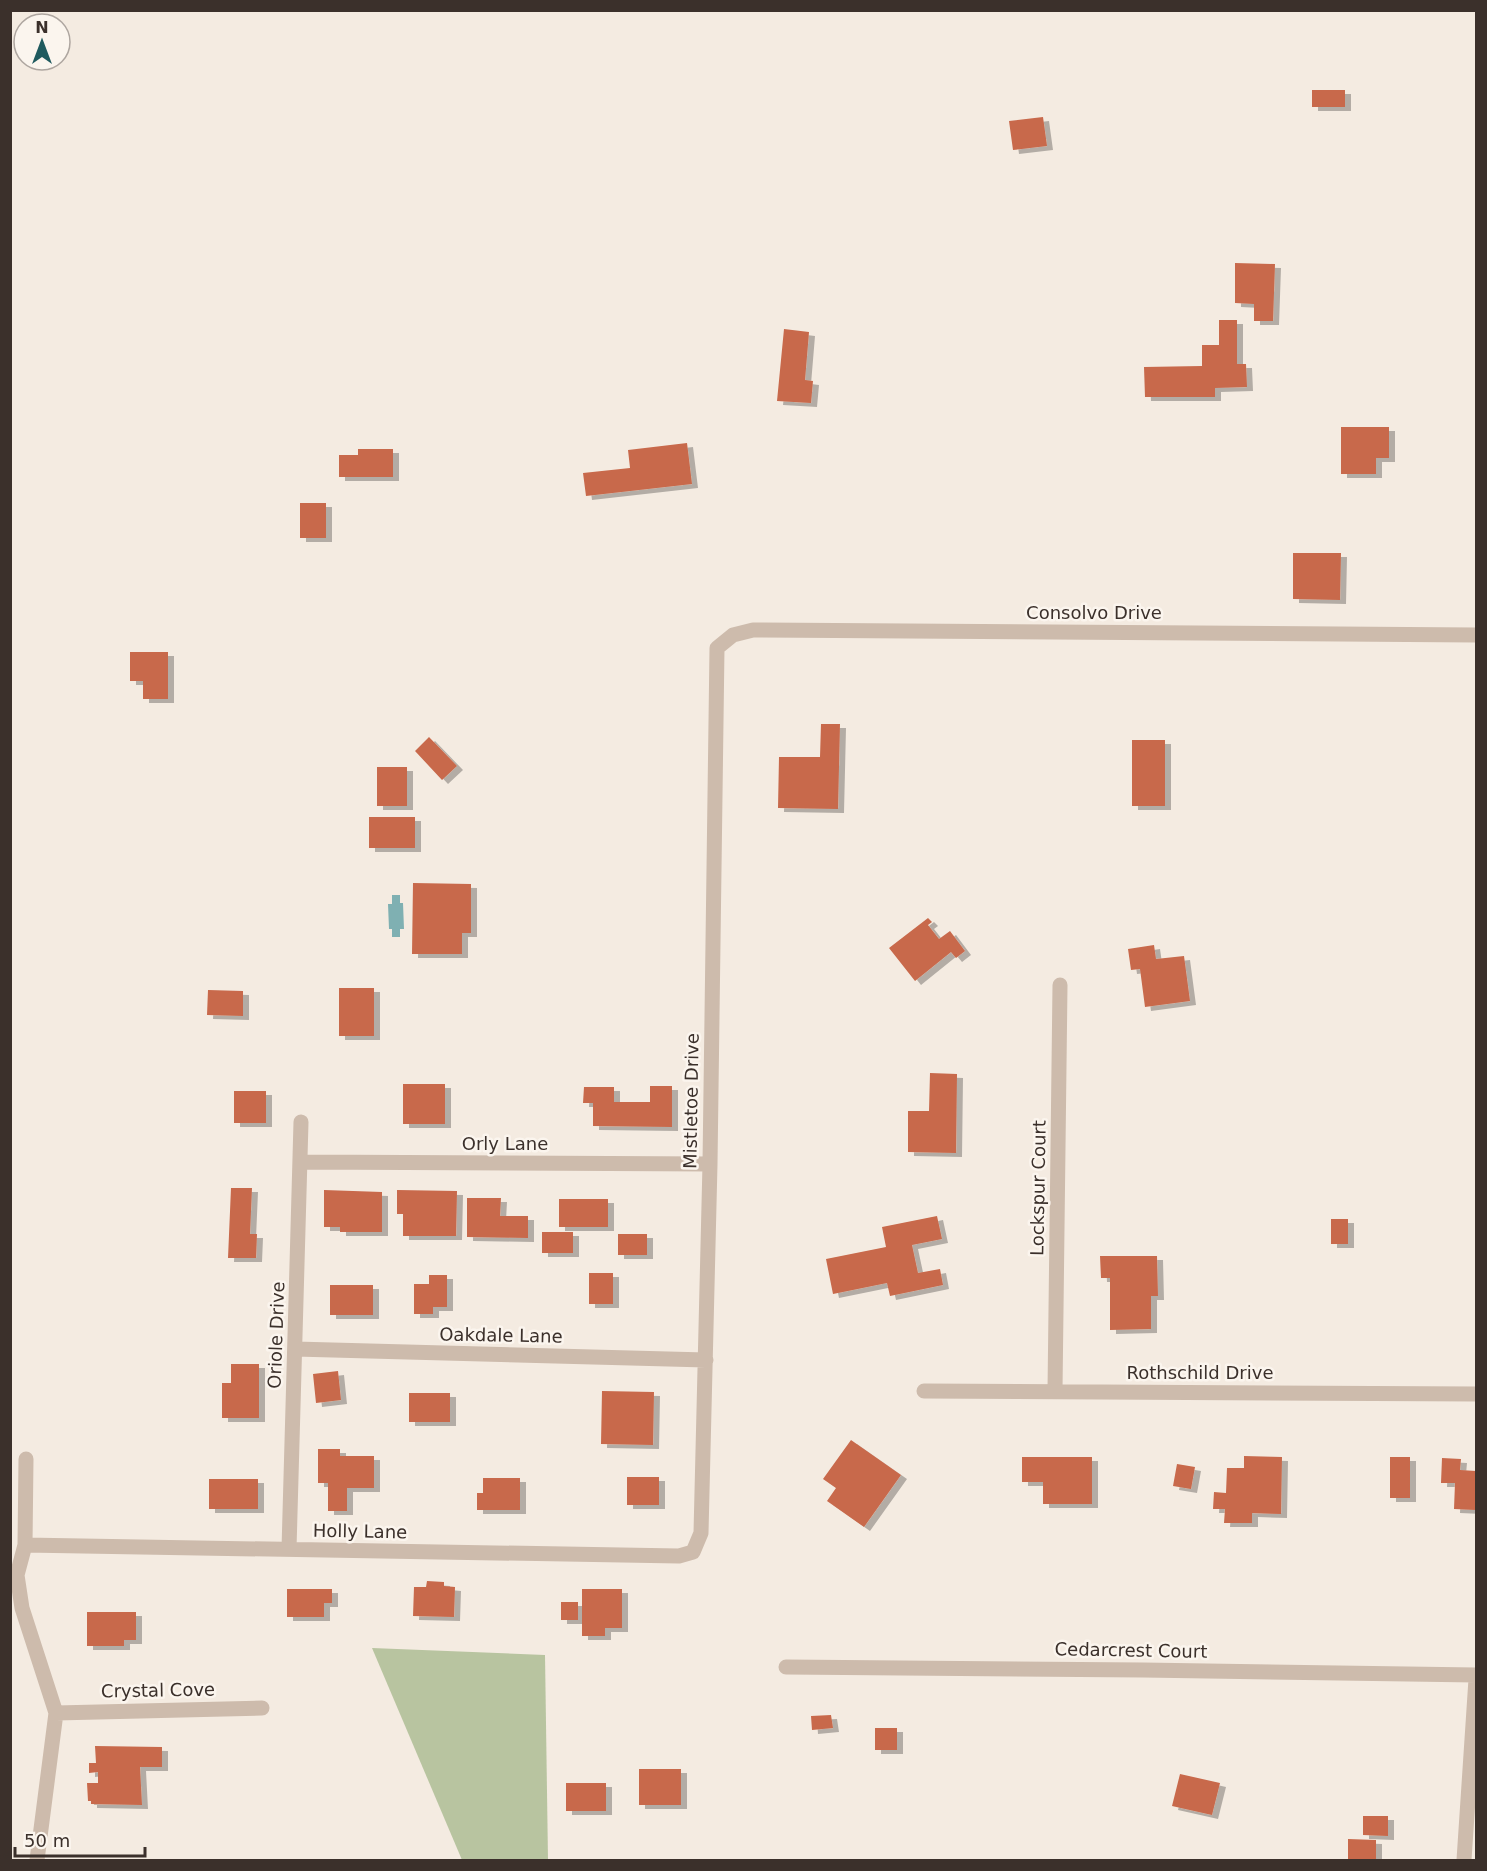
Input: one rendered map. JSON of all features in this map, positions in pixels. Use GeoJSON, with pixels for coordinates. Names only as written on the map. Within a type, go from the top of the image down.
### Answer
{"type":"FeatureCollection","features":[{"type":"Feature","properties":{"kind":"street","name":"Consolvo Drive"},"geometry":{"type":"LineString","coordinates":[[717,648],[733,635],[753,630],[1476,634]]}},
{"type":"Feature","properties":{"kind":"street","name":"Mistletoe Drive"},"geometry":{"type":"LineString","coordinates":[[693,1552],[701,1533],[706,1360],[717,648]]}},
{"type":"Feature","properties":{"kind":"street","name":"Lockspur Court"},"geometry":{"type":"LineString","coordinates":[[1055,1391],[1060,985]]}},
{"type":"Feature","properties":{"kind":"street","name":"Oriole Drive"},"geometry":{"type":"LineString","coordinates":[[289,1549],[301,1122]]}},
{"type":"Feature","properties":{"kind":"street","name":"Orly Lane"},"geometry":{"type":"LineString","coordinates":[[300,1162],[710,1164]]}},
{"type":"Feature","properties":{"kind":"street","name":"Oakdale Lane"},"geometry":{"type":"LineString","coordinates":[[295,1349],[706,1360]]}},
{"type":"Feature","properties":{"kind":"street","name":"Rothschild Drive"},"geometry":{"type":"LineString","coordinates":[[924,1391],[1476,1394]]}},
{"type":"Feature","properties":{"kind":"street"},"geometry":{"type":"LineString","coordinates":[[26,1460],[25,1545],[17,1575],[22,1608],[56,1713],[37,1860]]}},
{"type":"Feature","properties":{"kind":"street","name":"Holly Lane"},"geometry":{"type":"LineString","coordinates":[[25,1545],[679,1556],[693,1552]]}},
{"type":"Feature","properties":{"kind":"street","name":"Cedarcrest Court"},"geometry":{"type":"LineString","coordinates":[[786,1667],[1143,1670],[1476,1677]]}},
{"type":"Feature","properties":{"kind":"street"},"geometry":{"type":"LineString","coordinates":[[1464,1860],[1476,1677]]}},
{"type":"Feature","properties":{"kind":"street","name":"Crystal Cove"},"geometry":{"type":"LineString","coordinates":[[56,1713],[262,1708]]}},
{"type":"Feature","properties":{"kind":"green space"},"geometry":{"type":"Polygon","coordinates":[[[372,1648],[545,1655],[548,1860],[462,1860],[372,1648]]]}},
{"type":"Feature","properties":{"kind":"water"},"geometry":{"type":"Polygon","coordinates":[[[392,895],[400,895],[400,903],[403,903],[404,929],[400,929],[400,937],[392,937],[392,929],[389,929],[388,904],[392,904],[392,895]]]}},
{"type":"Feature","properties":{"kind":"building"},"geometry":{"type":"Polygon","coordinates":[[[1312,90],[1345,90],[1345,107],[1312,107],[1312,90]]]}},
{"type":"Feature","properties":{"kind":"building"},"geometry":{"type":"Polygon","coordinates":[[[1043,117],[1047,146],[1013,150],[1009,121],[1043,117]]]}},
{"type":"Feature","properties":{"kind":"building"},"geometry":{"type":"Polygon","coordinates":[[[1235,263],[1275,264],[1273,321],[1254,321],[1254,304],[1235,303],[1235,263]]]}},
{"type":"Feature","properties":{"kind":"building"},"geometry":{"type":"Polygon","coordinates":[[[1219,320],[1237,320],[1237,364],[1246,364],[1247,387],[1215,388],[1215,397],[1145,397],[1144,367],[1202,366],[1202,345],[1219,345],[1219,320]]]}},
{"type":"Feature","properties":{"kind":"building"},"geometry":{"type":"Polygon","coordinates":[[[784,329],[809,332],[805,380],[813,381],[811,403],[777,401],[784,329]]]}},
{"type":"Feature","properties":{"kind":"building"},"geometry":{"type":"Polygon","coordinates":[[[1341,427],[1389,427],[1389,458],[1376,458],[1376,474],[1341,474],[1341,427]]]}},
{"type":"Feature","properties":{"kind":"building"},"geometry":{"type":"Polygon","coordinates":[[[687,443],[692,484],[586,496],[583,473],[630,468],[628,450],[687,443]]]}},
{"type":"Feature","properties":{"kind":"building"},"geometry":{"type":"Polygon","coordinates":[[[358,449],[393,449],[393,477],[339,477],[339,455],[358,455],[358,449]]]}},
{"type":"Feature","properties":{"kind":"building"},"geometry":{"type":"Polygon","coordinates":[[[300,503],[326,503],[326,538],[300,538],[300,503]]]}},
{"type":"Feature","properties":{"kind":"building"},"geometry":{"type":"Polygon","coordinates":[[[1293,553],[1341,553],[1340,600],[1293,599],[1293,553]]]}},
{"type":"Feature","properties":{"kind":"building"},"geometry":{"type":"Polygon","coordinates":[[[130,652],[168,652],[168,699],[143,699],[143,681],[130,681],[130,652]]]}},
{"type":"Feature","properties":{"kind":"building"},"geometry":{"type":"Polygon","coordinates":[[[821,724],[840,724],[838,809],[778,808],[779,757],[820,757],[821,724]]]}},
{"type":"Feature","properties":{"kind":"building"},"geometry":{"type":"Polygon","coordinates":[[[429,737],[457,766],[442,780],[415,751],[429,737]]]}},
{"type":"Feature","properties":{"kind":"building"},"geometry":{"type":"Polygon","coordinates":[[[1132,740],[1165,740],[1165,806],[1132,806],[1132,740]]]}},
{"type":"Feature","properties":{"kind":"building"},"geometry":{"type":"Polygon","coordinates":[[[377,767],[407,767],[407,806],[377,806],[377,767]]]}},
{"type":"Feature","properties":{"kind":"building"},"geometry":{"type":"Polygon","coordinates":[[[369,817],[415,817],[415,848],[369,848],[369,817]]]}},
{"type":"Feature","properties":{"kind":"building"},"geometry":{"type":"Polygon","coordinates":[[[413,883],[471,884],[471,933],[462,933],[462,954],[412,954],[413,883]]]}},
{"type":"Feature","properties":{"kind":"building"},"geometry":{"type":"Polygon","coordinates":[[[928,918],[932,922],[928,925],[939,939],[950,931],[965,951],[956,958],[951,952],[915,981],[889,948],[928,918]]]}},
{"type":"Feature","properties":{"kind":"building"},"geometry":{"type":"Polygon","coordinates":[[[1154,945],[1156,959],[1184,956],[1190,1001],[1145,1007],[1140,969],[1131,970],[1128,949],[1154,945]]]}},
{"type":"Feature","properties":{"kind":"building"},"geometry":{"type":"Polygon","coordinates":[[[339,988],[374,988],[374,1036],[339,1036],[339,988]]]}},
{"type":"Feature","properties":{"kind":"building"},"geometry":{"type":"Polygon","coordinates":[[[208,990],[243,991],[243,1016],[207,1015],[208,990]]]}},
{"type":"Feature","properties":{"kind":"building"},"geometry":{"type":"Polygon","coordinates":[[[930,1073],[957,1074],[956,1153],[908,1152],[908,1111],[929,1111],[930,1073]]]}},
{"type":"Feature","properties":{"kind":"building"},"geometry":{"type":"Polygon","coordinates":[[[403,1084],[445,1084],[445,1124],[403,1124],[403,1084]]]}},
{"type":"Feature","properties":{"kind":"building"},"geometry":{"type":"Polygon","coordinates":[[[650,1086],[672,1086],[672,1127],[593,1126],[593,1103],[583,1103],[584,1087],[614,1087],[614,1102],[650,1102],[650,1086]]]}},
{"type":"Feature","properties":{"kind":"building"},"geometry":{"type":"Polygon","coordinates":[[[234,1091],[266,1091],[266,1123],[234,1123],[234,1091]]]}},
{"type":"Feature","properties":{"kind":"building"},"geometry":{"type":"Polygon","coordinates":[[[231,1188],[252,1188],[250,1234],[257,1234],[256,1258],[228,1258],[231,1188]]]}},
{"type":"Feature","properties":{"kind":"building"},"geometry":{"type":"Polygon","coordinates":[[[324,1190],[382,1192],[382,1232],[340,1232],[340,1227],[324,1227],[324,1190]]]}},
{"type":"Feature","properties":{"kind":"building"},"geometry":{"type":"Polygon","coordinates":[[[397,1190],[457,1191],[456,1236],[403,1236],[403,1214],[397,1214],[397,1190]]]}},
{"type":"Feature","properties":{"kind":"building"},"geometry":{"type":"Polygon","coordinates":[[[467,1198],[501,1198],[500,1216],[528,1216],[528,1238],[467,1237],[467,1198]]]}},
{"type":"Feature","properties":{"kind":"building"},"geometry":{"type":"Polygon","coordinates":[[[559,1199],[608,1199],[608,1227],[559,1227],[559,1199]]]}},
{"type":"Feature","properties":{"kind":"building"},"geometry":{"type":"Polygon","coordinates":[[[937,1216],[942,1239],[912,1245],[918,1273],[940,1269],[943,1285],[890,1296],[887,1283],[833,1294],[826,1259],[886,1247],[882,1227],[937,1216]]]}},
{"type":"Feature","properties":{"kind":"building"},"geometry":{"type":"Polygon","coordinates":[[[1331,1219],[1348,1219],[1348,1244],[1331,1244],[1331,1219]]]}},
{"type":"Feature","properties":{"kind":"building"},"geometry":{"type":"Polygon","coordinates":[[[542,1232],[573,1232],[573,1253],[542,1253],[542,1232]]]}},
{"type":"Feature","properties":{"kind":"building"},"geometry":{"type":"Polygon","coordinates":[[[618,1234],[647,1234],[647,1255],[618,1255],[618,1234]]]}},
{"type":"Feature","properties":{"kind":"building"},"geometry":{"type":"Polygon","coordinates":[[[1100,1256],[1157,1256],[1158,1296],[1151,1296],[1151,1329],[1110,1330],[1110,1278],[1101,1278],[1100,1256]]]}},
{"type":"Feature","properties":{"kind":"building"},"geometry":{"type":"Polygon","coordinates":[[[589,1273],[613,1273],[613,1304],[589,1304],[589,1273]]]}},
{"type":"Feature","properties":{"kind":"building"},"geometry":{"type":"Polygon","coordinates":[[[429,1275],[447,1275],[447,1307],[433,1307],[433,1314],[414,1314],[414,1284],[429,1284],[429,1275]]]}},
{"type":"Feature","properties":{"kind":"building"},"geometry":{"type":"Polygon","coordinates":[[[330,1285],[373,1285],[373,1315],[330,1315],[330,1285]]]}},
{"type":"Feature","properties":{"kind":"building"},"geometry":{"type":"Polygon","coordinates":[[[231,1364],[259,1364],[259,1418],[222,1418],[222,1383],[231,1383],[231,1364]]]}},
{"type":"Feature","properties":{"kind":"building"},"geometry":{"type":"Polygon","coordinates":[[[338,1371],[341,1400],[316,1403],[313,1374],[338,1371]]]}},
{"type":"Feature","properties":{"kind":"building"},"geometry":{"type":"Polygon","coordinates":[[[602,1391],[654,1392],[653,1445],[601,1444],[602,1391]]]}},
{"type":"Feature","properties":{"kind":"building"},"geometry":{"type":"Polygon","coordinates":[[[409,1393],[450,1393],[450,1422],[409,1422],[409,1393]]]}},
{"type":"Feature","properties":{"kind":"building"},"geometry":{"type":"Polygon","coordinates":[[[851,1440],[901,1475],[864,1527],[827,1501],[836,1488],[823,1479],[851,1440]]]}},
{"type":"Feature","properties":{"kind":"building"},"geometry":{"type":"Polygon","coordinates":[[[318,1449],[340,1449],[340,1456],[374,1456],[374,1488],[347,1488],[347,1511],[328,1511],[328,1483],[318,1483],[318,1449]]]}},
{"type":"Feature","properties":{"kind":"building"},"geometry":{"type":"Polygon","coordinates":[[[1244,1456],[1282,1457],[1281,1514],[1252,1513],[1252,1523],[1224,1523],[1225,1509],[1213,1509],[1214,1492],[1226,1493],[1227,1468],[1244,1468],[1244,1456]]]}},
{"type":"Feature","properties":{"kind":"building"},"geometry":{"type":"Polygon","coordinates":[[[1022,1457],[1092,1457],[1092,1504],[1043,1504],[1043,1482],[1022,1482],[1022,1457]]]}},
{"type":"Feature","properties":{"kind":"building"},"geometry":{"type":"Polygon","coordinates":[[[1390,1457],[1410,1457],[1410,1498],[1390,1498],[1390,1457]]]}},
{"type":"Feature","properties":{"kind":"building"},"geometry":{"type":"Polygon","coordinates":[[[1442,1458],[1461,1459],[1460,1470],[1476,1471],[1476,1510],[1454,1509],[1455,1483],[1441,1483],[1442,1458]]]}},
{"type":"Feature","properties":{"kind":"building"},"geometry":{"type":"Polygon","coordinates":[[[1177,1464],[1195,1467],[1191,1489],[1173,1486],[1177,1464]]]}},
{"type":"Feature","properties":{"kind":"building"},"geometry":{"type":"Polygon","coordinates":[[[627,1477],[659,1477],[659,1505],[627,1505],[627,1477]]]}},
{"type":"Feature","properties":{"kind":"building"},"geometry":{"type":"Polygon","coordinates":[[[483,1478],[520,1478],[520,1510],[477,1510],[477,1493],[483,1493],[483,1478]]]}},
{"type":"Feature","properties":{"kind":"building"},"geometry":{"type":"Polygon","coordinates":[[[209,1479],[258,1479],[258,1509],[209,1509],[209,1479]]]}},
{"type":"Feature","properties":{"kind":"building"},"geometry":{"type":"Polygon","coordinates":[[[427,1581],[444,1582],[444,1586],[455,1587],[454,1617],[413,1616],[414,1587],[426,1587],[427,1581]]]}},
{"type":"Feature","properties":{"kind":"building"},"geometry":{"type":"Polygon","coordinates":[[[287,1589],[332,1589],[332,1603],[324,1603],[324,1617],[287,1617],[287,1589]]]}},
{"type":"Feature","properties":{"kind":"building"},"geometry":{"type":"Polygon","coordinates":[[[582,1589],[622,1589],[622,1628],[605,1628],[605,1636],[582,1636],[582,1589]]]}},
{"type":"Feature","properties":{"kind":"building"},"geometry":{"type":"Polygon","coordinates":[[[561,1602],[578,1602],[578,1620],[561,1620],[561,1602]]]}},
{"type":"Feature","properties":{"kind":"building"},"geometry":{"type":"Polygon","coordinates":[[[87,1612],[136,1612],[136,1640],[124,1640],[124,1646],[87,1646],[87,1612]]]}},
{"type":"Feature","properties":{"kind":"building"},"geometry":{"type":"Polygon","coordinates":[[[831,1715],[833,1728],[812,1730],[811,1716],[831,1715]]]}},
{"type":"Feature","properties":{"kind":"building"},"geometry":{"type":"Polygon","coordinates":[[[875,1728],[897,1728],[897,1750],[875,1750],[875,1728]]]}},
{"type":"Feature","properties":{"kind":"building"},"geometry":{"type":"Polygon","coordinates":[[[95,1746],[162,1747],[162,1767],[140,1767],[142,1805],[91,1804],[91,1801],[88,1801],[87,1783],[98,1783],[98,1772],[89,1773],[89,1763],[96,1763],[95,1746]]]}},
{"type":"Feature","properties":{"kind":"building"},"geometry":{"type":"Polygon","coordinates":[[[639,1769],[681,1769],[681,1805],[639,1805],[639,1769]]]}},
{"type":"Feature","properties":{"kind":"building"},"geometry":{"type":"Polygon","coordinates":[[[1180,1774],[1220,1783],[1212,1815],[1172,1806],[1180,1774]]]}},
{"type":"Feature","properties":{"kind":"building"},"geometry":{"type":"Polygon","coordinates":[[[566,1783],[606,1783],[606,1811],[566,1811],[566,1783]]]}},
{"type":"Feature","properties":{"kind":"building"},"geometry":{"type":"Polygon","coordinates":[[[1363,1816],[1388,1816],[1388,1836],[1363,1835],[1363,1816]]]}},
{"type":"Feature","properties":{"kind":"building"},"geometry":{"type":"Polygon","coordinates":[[[1348,1839],[1376,1840],[1376,1860],[1348,1860],[1348,1839]]]}}]}
